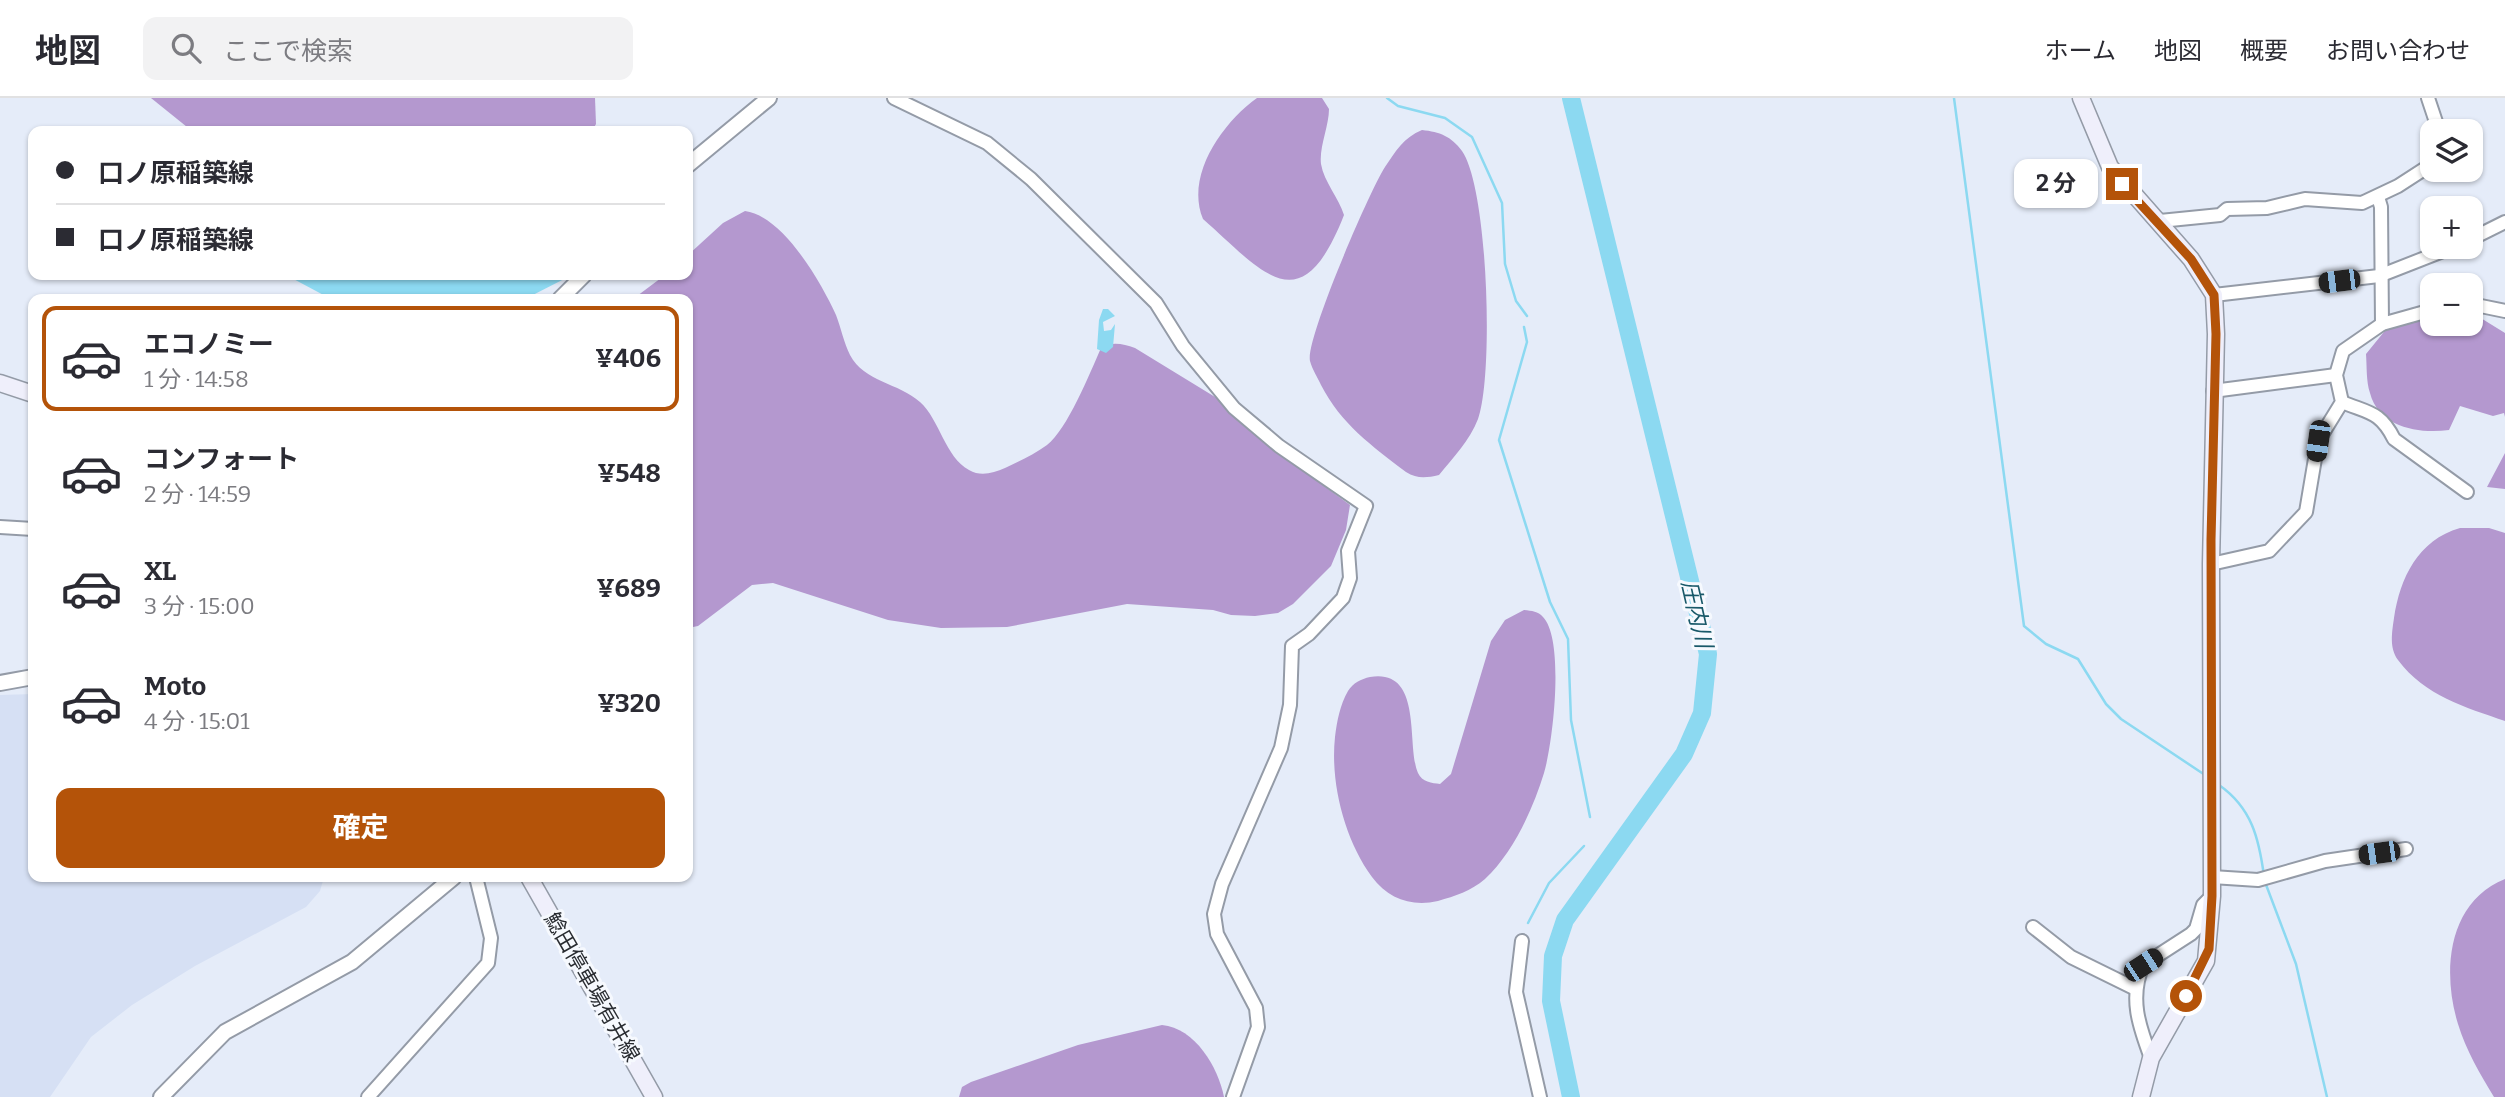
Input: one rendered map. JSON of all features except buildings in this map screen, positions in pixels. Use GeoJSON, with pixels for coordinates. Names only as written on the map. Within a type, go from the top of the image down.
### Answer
{"type":"FeatureCollection","features":[{"type":"Feature","properties":{"kind":"main road"},"geometry":{"type":"LineString","coordinates":[[2081,98],[2110,167],[2191,259],[2214,295],[2216,334],[2211,564],[2212,896],[2206,961],[2151,1058],[2141,1097]]}},
{"type":"Feature","properties":{"kind":"main road"},"geometry":{"type":"LineString","coordinates":[[0,383],[28,392]]}},
{"type":"Feature","properties":{"kind":"main road","name":"鯰田停車場有井線"},"geometry":{"type":"LineString","coordinates":[[532,882],[654,1097]]}},
{"type":"Feature","properties":{"kind":"street"},"geometry":{"type":"LineString","coordinates":[[693,161],[769,98]]}},
{"type":"Feature","properties":{"kind":"street"},"geometry":{"type":"LineString","coordinates":[[894,98],[987,143],[1031,179],[1156,303],[1183,346],[1234,408],[1279,446],[1366,506],[1348,551],[1349,586],[1325,618],[1292,646],[1290,705],[1281,748],[1222,884],[1215,907],[1217,934],[1256,1008],[1258,1027],[1233,1097]]}},
{"type":"Feature","properties":{"kind":"street"},"geometry":{"type":"LineString","coordinates":[[2428,98],[2435,119]]}},
{"type":"Feature","properties":{"kind":"street"},"geometry":{"type":"LineString","coordinates":[[2160,221],[2220,215],[2227,209],[2267,208],[2305,200],[2351,204],[2378,197],[2420,171]]}},
{"type":"Feature","properties":{"kind":"street"},"geometry":{"type":"LineString","coordinates":[[2378,197],[2381,207],[2379,275],[2382,324]]}},
{"type":"Feature","properties":{"kind":"street"},"geometry":{"type":"LineString","coordinates":[[2483,233],[2505,222]]}},
{"type":"Feature","properties":{"kind":"street"},"geometry":{"type":"LineString","coordinates":[[2214,295],[2379,275],[2421,259]]}},
{"type":"Feature","properties":{"kind":"street"},"geometry":{"type":"LineString","coordinates":[[565,294],[579,280]]}},
{"type":"Feature","properties":{"kind":"street"},"geometry":{"type":"LineString","coordinates":[[2483,306],[2505,311]]}},
{"type":"Feature","properties":{"kind":"street"},"geometry":{"type":"LineString","coordinates":[[2211,564],[2269,551],[2306,512],[2318,441],[2342,402],[2336,375],[2343,351],[2382,324],[2420,313]]}},
{"type":"Feature","properties":{"kind":"street"},"geometry":{"type":"LineString","coordinates":[[2213,391],[2336,375]]}},
{"type":"Feature","properties":{"kind":"street"},"geometry":{"type":"LineString","coordinates":[[2342,402],[2372,412],[2388,428],[2394,439],[2468,492]]}},
{"type":"Feature","properties":{"kind":"street"},"geometry":{"type":"LineString","coordinates":[[0,527],[28,529]]}},
{"type":"Feature","properties":{"kind":"street"},"geometry":{"type":"LineString","coordinates":[[0,683],[28,678]]}},
{"type":"Feature","properties":{"kind":"street"},"geometry":{"type":"LineString","coordinates":[[2212,877],[2258,880],[2325,861],[2406,849]]}},
{"type":"Feature","properties":{"kind":"street"},"geometry":{"type":"LineString","coordinates":[[162,1097],[225,1032],[352,962],[448,882]]}},
{"type":"Feature","properties":{"kind":"street"},"geometry":{"type":"LineString","coordinates":[[368,1097],[488,963],[491,938],[477,882]]}},
{"type":"Feature","properties":{"kind":"street"},"geometry":{"type":"LineString","coordinates":[[2151,1058],[2136,1013],[2136,989],[2143,965],[2196,929],[2203,905],[2212,896]]}},
{"type":"Feature","properties":{"kind":"street"},"geometry":{"type":"LineString","coordinates":[[2033,927],[2071,957],[2136,989]]}},
{"type":"Feature","properties":{"kind":"street"},"geometry":{"type":"LineString","coordinates":[[1522,941],[1516,992],[1540,1097]]}},
{"type":"Feature","properties":{"kind":"shaded area"},"geometry":{"type":"Polygon","coordinates":[[[151,98],[595,98],[596,124],[595,126],[186,126],[151,98]]]}},
{"type":"Feature","properties":{"kind":"shaded area"},"geometry":{"type":"Polygon","coordinates":[[[1257,98],[1322,98],[1329,109],[1321,164],[1344,215],[1328,249],[1312,270],[1297,279],[1280,278],[1245,257],[1203,219],[1199,202],[1199,185],[1210,152],[1231,121],[1257,98]]]}},
{"type":"Feature","properties":{"kind":"shaded area"},"geometry":{"type":"Polygon","coordinates":[[[1422,130],[1440,134],[1454,142],[1462,151],[1471,171],[1483,240],[1487,324],[1483,396],[1478,419],[1466,441],[1439,475],[1430,477],[1414,476],[1406,472],[1348,423],[1329,399],[1310,361],[1311,348],[1328,296],[1377,181],[1400,146],[1422,130]]]}},
{"type":"Feature","properties":{"kind":"shaded area"},"geometry":{"type":"Polygon","coordinates":[[[745,211],[759,216],[787,237],[811,269],[829,301],[856,364],[873,377],[902,390],[920,402],[933,418],[948,448],[969,470],[982,474],[996,471],[1047,445],[1055,438],[1070,414],[1101,348],[1113,344],[1126,345],[1220,400],[1268,445],[1350,505],[1346,530],[1331,566],[1293,604],[1278,613],[1255,616],[1127,604],[1007,627],[941,628],[888,620],[773,583],[752,585],[693,627],[693,294],[640,294],[658,280],[693,280],[693,250],[723,223],[745,211]]]}},
{"type":"Feature","properties":{"kind":"shaded area"},"geometry":{"type":"Polygon","coordinates":[[[2420,318],[2420,336],[2483,336],[2483,319],[2505,333],[2505,417],[2504,413],[2493,416],[2460,406],[2449,430],[2426,431],[2391,421],[2375,405],[2367,379],[2366,354],[2388,327],[2420,318]]]}},
{"type":"Feature","properties":{"kind":"shaded area"},"geometry":{"type":"Polygon","coordinates":[[[2505,453],[2505,489],[2487,487],[2505,453]]]}},
{"type":"Feature","properties":{"kind":"shaded area"},"geometry":{"type":"Polygon","coordinates":[[[2460,528],[2489,528],[2505,533],[2505,721],[2447,699],[2420,683],[2398,660],[2393,650],[2394,618],[2406,575],[2422,551],[2445,534],[2460,528]]]}},
{"type":"Feature","properties":{"kind":"shaded area"},"geometry":{"type":"Polygon","coordinates":[[[1524,610],[1543,617],[1550,629],[1554,647],[1555,692],[1551,739],[1544,773],[1534,801],[1513,844],[1480,883],[1463,893],[1438,901],[1419,903],[1401,900],[1378,885],[1362,862],[1347,829],[1337,792],[1334,755],[1339,713],[1343,702],[1352,686],[1370,677],[1387,677],[1399,684],[1406,696],[1410,712],[1418,773],[1425,780],[1440,784],[1451,774],[1491,641],[1505,620],[1524,610]]]}},
{"type":"Feature","properties":{"kind":"shaded area"},"geometry":{"type":"Polygon","coordinates":[[[28,694],[28,882],[323,882],[320,891],[306,907],[195,966],[132,1005],[91,1037],[50,1097],[0,1097],[0,695],[28,694]]]}},
{"type":"Feature","properties":{"kind":"shaded area"},"geometry":{"type":"Polygon","coordinates":[[[2505,879],[2505,1097],[2494,1097],[2469,1052],[2458,1024],[2450,983],[2451,962],[2460,922],[2471,904],[2486,890],[2505,879]]]}},
{"type":"Feature","properties":{"kind":"shaded area"},"geometry":{"type":"Polygon","coordinates":[[[1162,1025],[1185,1033],[1195,1041],[1210,1062],[1224,1097],[959,1097],[962,1087],[971,1082],[1078,1045],[1162,1025]]]}},
{"type":"Feature","properties":{"kind":"water"},"geometry":{"type":"Polygon","coordinates":[[[295,280],[562,280],[535,294],[322,294],[295,280]]]}},
{"type":"Feature","properties":{"kind":"water"},"geometry":{"type":"Polygon","coordinates":[[[1103,309],[1108,309],[1115,316],[1103,322],[1104,331],[1111,330],[1115,324],[1113,347],[1106,353],[1097,349],[1099,320],[1103,309]]]}},
{"type":"Feature","properties":{"kind":"waterway"},"geometry":{"type":"LineString","coordinates":[[1387,98],[1398,106],[1445,118],[1472,137],[1502,203],[1505,264],[1516,301],[1527,316]]}},
{"type":"Feature","properties":{"kind":"waterway","name":"庄内川"},"geometry":{"type":"LineString","coordinates":[[1571,98],[1708,654],[1702,713],[1684,754],[1565,920],[1553,956],[1551,1001],[1571,1097]]}},
{"type":"Feature","properties":{"kind":"waterway"},"geometry":{"type":"LineString","coordinates":[[1954,98],[2024,626],[2046,644],[2078,659],[2106,704],[2121,719],[2205,775]]}},
{"type":"Feature","properties":{"kind":"waterway"},"geometry":{"type":"LineString","coordinates":[[1524,327],[1527,342],[1499,440],[1550,602],[1568,639],[1571,720],[1590,817]]}},
{"type":"Feature","properties":{"kind":"waterway"},"geometry":{"type":"LineString","coordinates":[[2219,785],[2239,804],[2252,825],[2260,849],[2264,876]]}},
{"type":"Feature","properties":{"kind":"waterway"},"geometry":{"type":"LineString","coordinates":[[1528,923],[1549,883],[1584,846]]}},
{"type":"Feature","properties":{"kind":"waterway"},"geometry":{"type":"LineString","coordinates":[[2265,882],[2296,964],[2327,1097]]}},
{"type":"Feature","properties":{"kind":"route"},"geometry":{"type":"LineString","coordinates":[[2122,184],[2160,221],[2191,259],[2214,295],[2216,334],[2211,540],[2212,896],[2206,961],[2186,996]]}}]}
